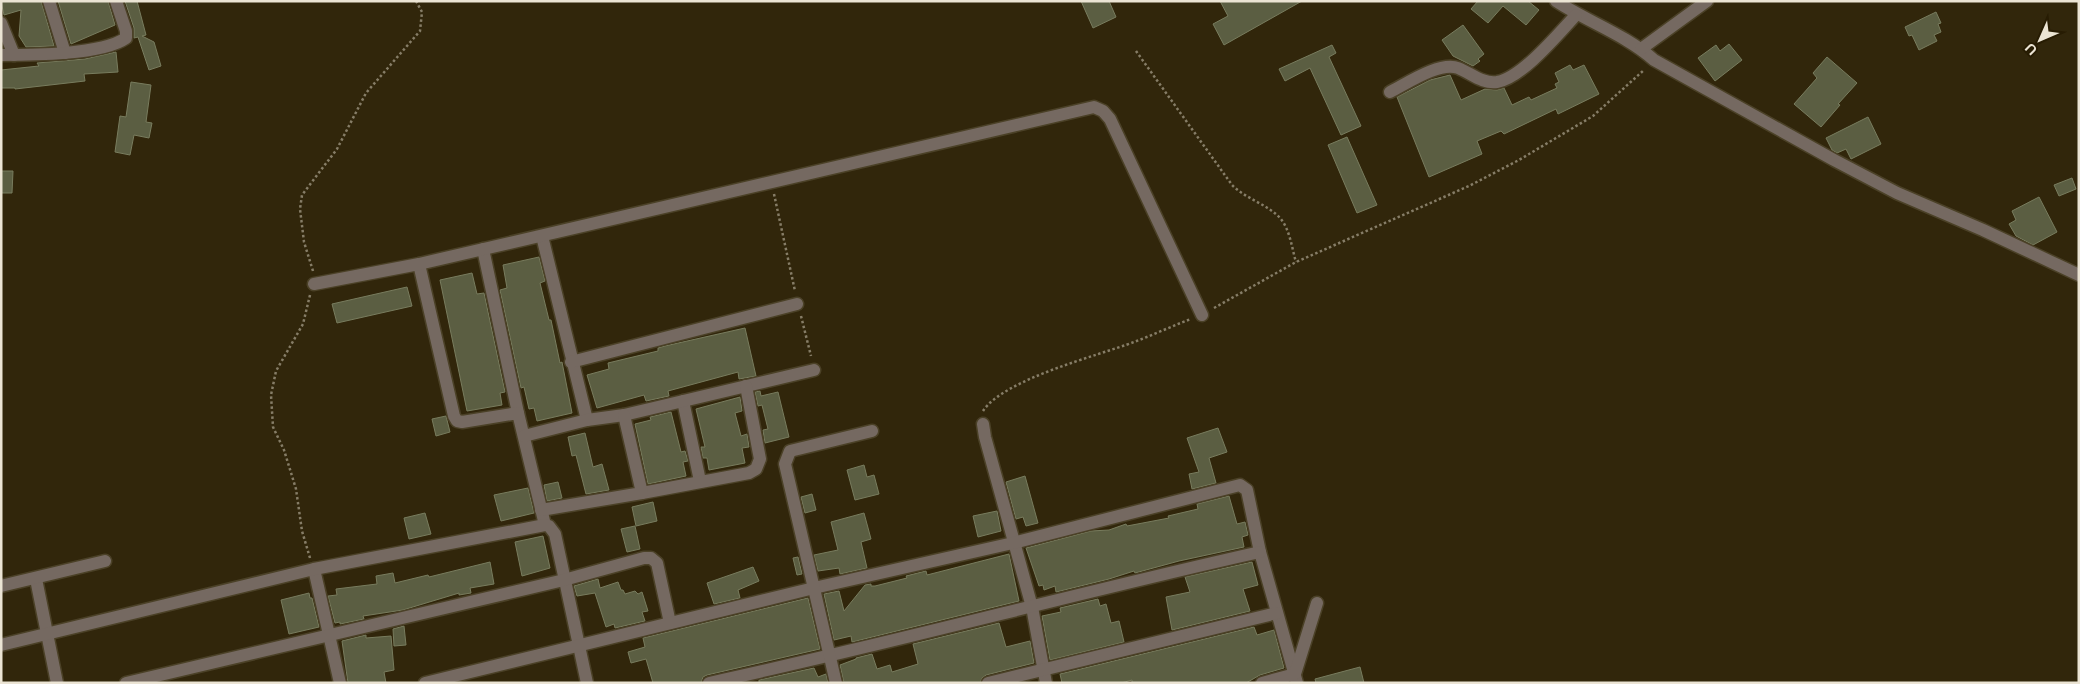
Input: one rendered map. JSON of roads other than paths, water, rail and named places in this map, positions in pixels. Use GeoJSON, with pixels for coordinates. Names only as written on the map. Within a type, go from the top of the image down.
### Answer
{"type":"FeatureCollection","features":[{"type":"Feature","properties":{"kind":"street"},"geometry":{"type":"LineString","coordinates":[[49,1],[65,52]]}},
{"type":"Feature","properties":{"kind":"street"},"geometry":{"type":"LineString","coordinates":[[1,23],[8,55],[65,52],[110,46],[126,38],[126,31],[116,1]]}},
{"type":"Feature","properties":{"kind":"street"},"geometry":{"type":"LineString","coordinates":[[1556,1],[1576,15],[1641,49],[1654,60],[1834,160],[1897,193],[1984,230],[2079,275]]}},
{"type":"Feature","properties":{"kind":"street"},"geometry":{"type":"LineString","coordinates":[[1641,49],[1706,1]]}},
{"type":"Feature","properties":{"kind":"street"},"geometry":{"type":"LineString","coordinates":[[1390,92],[1429,72],[1446,66],[1457,67],[1483,81],[1497,82],[1509,78],[1540,54],[1576,15]]}},
{"type":"Feature","properties":{"kind":"street"},"geometry":{"type":"LineString","coordinates":[[314,284],[419,264],[1094,107],[1110,119],[1202,315]]}},
{"type":"Feature","properties":{"kind":"street"},"geometry":{"type":"LineString","coordinates":[[542,236],[586,420]]}},
{"type":"Feature","properties":{"kind":"street"},"geometry":{"type":"LineString","coordinates":[[483,249],[518,413],[545,525]]}},
{"type":"Feature","properties":{"kind":"street"},"geometry":{"type":"LineString","coordinates":[[419,264],[454,416],[457,421],[462,422],[518,413]]}},
{"type":"Feature","properties":{"kind":"street"},"geometry":{"type":"LineString","coordinates":[[571,362],[798,304]]}},
{"type":"Feature","properties":{"kind":"street"},"geometry":{"type":"LineString","coordinates":[[524,436],[586,420],[624,415],[814,370]]}},
{"type":"Feature","properties":{"kind":"street"},"geometry":{"type":"LineString","coordinates":[[541,510],[749,473],[758,465],[760,459],[746,386]]}},
{"type":"Feature","properties":{"kind":"street"},"geometry":{"type":"LineString","coordinates":[[683,401],[700,482]]}},
{"type":"Feature","properties":{"kind":"street"},"geometry":{"type":"LineString","coordinates":[[624,415],[642,493]]}},
{"type":"Feature","properties":{"kind":"street"},"geometry":{"type":"LineString","coordinates":[[983,424],[1032,608],[1046,683]]}},
{"type":"Feature","properties":{"kind":"street"},"geometry":{"type":"LineString","coordinates":[[836,683],[785,464],[786,457],[790,451],[872,431]]}},
{"type":"Feature","properties":{"kind":"street"},"geometry":{"type":"LineString","coordinates":[[425,683],[814,588],[1014,543],[1240,485],[1247,490],[1260,552],[1296,679]]}},
{"type":"Feature","properties":{"kind":"street"},"geometry":{"type":"LineString","coordinates":[[1,645],[314,569],[545,525],[549,526],[555,534],[587,683]]}},
{"type":"Feature","properties":{"kind":"street"},"geometry":{"type":"LineString","coordinates":[[709,683],[1032,608],[1088,592],[1260,552]]}},
{"type":"Feature","properties":{"kind":"street"},"geometry":{"type":"LineString","coordinates":[[126,683],[564,580],[644,558],[651,558],[657,563],[670,623]]}},
{"type":"Feature","properties":{"kind":"street"},"geometry":{"type":"LineString","coordinates":[[1,586],[36,579],[105,560]]}},
{"type":"Feature","properties":{"kind":"street"},"geometry":{"type":"LineString","coordinates":[[314,569],[340,683]]}},
{"type":"Feature","properties":{"kind":"street"},"geometry":{"type":"LineString","coordinates":[[36,579],[48,633],[56,683]]}},
{"type":"Feature","properties":{"kind":"street"},"geometry":{"type":"LineString","coordinates":[[1296,679],[1317,603]]}},
{"type":"Feature","properties":{"kind":"street"},"geometry":{"type":"LineString","coordinates":[[988,683],[1277,613]]}},
{"type":"Feature","properties":{"kind":"street"},"geometry":{"type":"LineString","coordinates":[[1262,683],[1296,679]]}}]}
